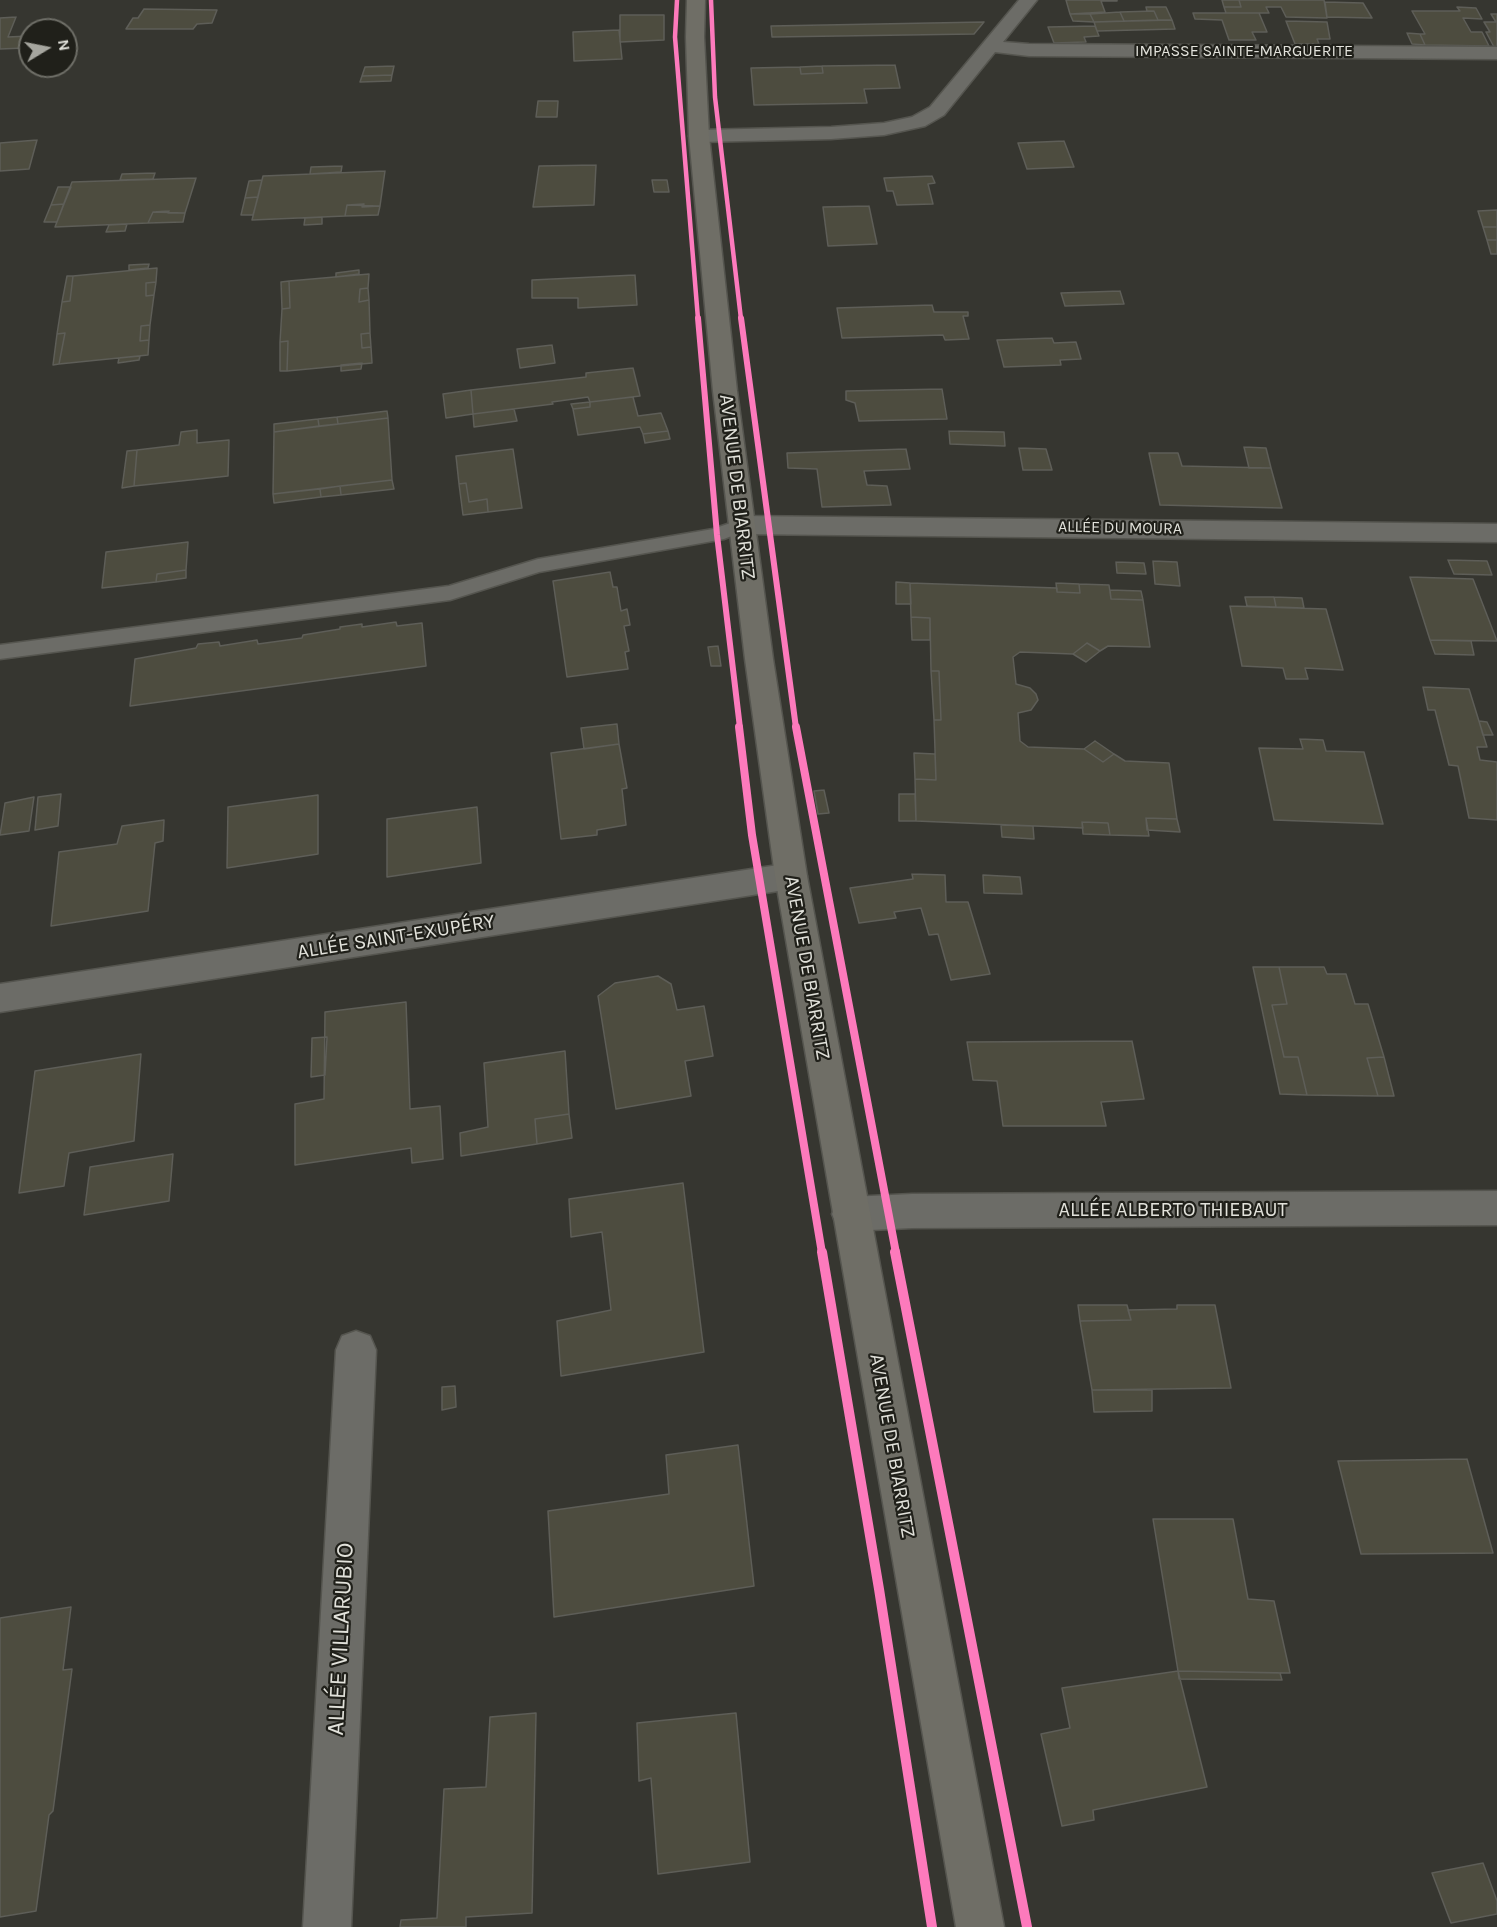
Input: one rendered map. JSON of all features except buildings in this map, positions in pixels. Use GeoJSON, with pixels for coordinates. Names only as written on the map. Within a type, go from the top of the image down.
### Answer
{"type":"FeatureCollection","features":[{"type":"Feature","properties":{"kind":"main road","name":"AVENUE DE BIARRITZ"},"geometry":{"type":"LineString","coordinates":[[696,0],[695,38],[699,136],[725,391],[791,876],[980,1927]]}},
{"type":"Feature","properties":{"kind":"street"},"geometry":{"type":"LineString","coordinates":[[699,136],[831,133],[884,129],[918,122],[936,111],[1028,0]]}},
{"type":"Feature","properties":{"kind":"street","name":"IMPASSE SAINTE-MARGUERITE"},"geometry":{"type":"LineString","coordinates":[[992,46],[1029,50],[1497,53]]}},
{"type":"Feature","properties":{"kind":"street","name":"ALLÉE DU MOURA"},"geometry":{"type":"LineString","coordinates":[[742,525],[1497,533]]}},
{"type":"Feature","properties":{"kind":"street","name":"ALLÉE SAINT-EXUPÉRY"},"geometry":{"type":"LineString","coordinates":[[0,998],[791,876]]}},
{"type":"Feature","properties":{"kind":"street","name":"ALLÉE ALBERTO THIEBAUT"},"geometry":{"type":"LineString","coordinates":[[850,1214],[912,1211],[1497,1208]]}},
{"type":"Feature","properties":{"kind":"street","name":"ALLÉE VILLARUBIO"},"geometry":{"type":"LineString","coordinates":[[327,1927],[356,1350]]}},
{"type":"Feature","properties":{"kind":"lane"},"geometry":{"type":"LineString","coordinates":[[0,652],[450,593],[538,566],[717,535],[742,525]]}},
{"type":"Feature","properties":{"kind":"cycle path"},"geometry":{"type":"LineString","coordinates":[[677,0],[675,37],[704,393],[717,535],[752,835],[879,1589],[932,1927]]}},
{"type":"Feature","properties":{"kind":"cycle path"},"geometry":{"type":"LineString","coordinates":[[711,0],[715,97],[749,390],[793,713],[842,978],[1027,1927]]}}]}
